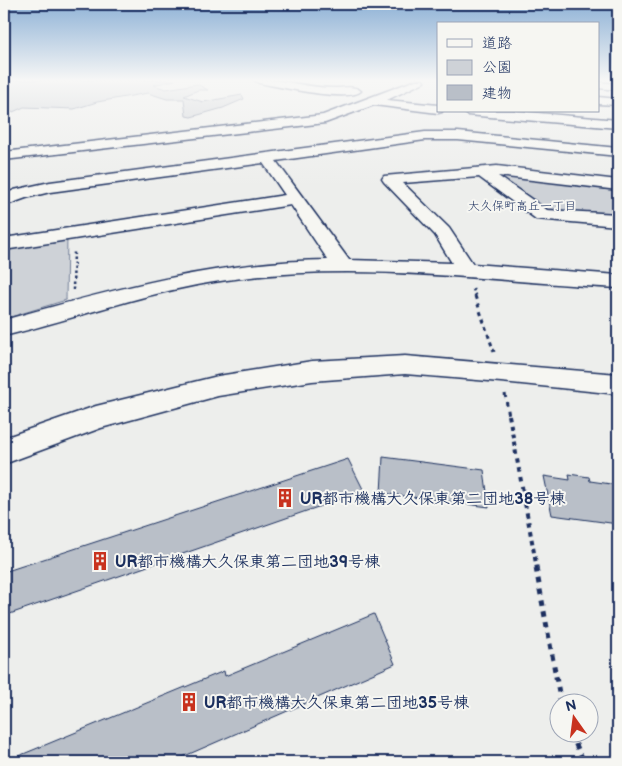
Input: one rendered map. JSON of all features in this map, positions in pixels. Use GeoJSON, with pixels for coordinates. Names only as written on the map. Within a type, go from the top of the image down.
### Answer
{"type":"FeatureCollection","features":[{"type":"Feature","properties":{"kind":"main road"},"geometry":{"type":"LineString","coordinates":[[4,156],[325,119],[334,116]]}},
{"type":"Feature","properties":{"kind":"main road"},"geometry":{"type":"LineString","coordinates":[[523,116],[618,124]]}},
{"type":"Feature","properties":{"kind":"main road"},"geometry":{"type":"LineString","coordinates":[[325,119],[368,159]]}},
{"type":"Feature","properties":{"kind":"main road"},"geometry":{"type":"LineString","coordinates":[[4,201],[20,194],[50,187],[425,136],[458,136],[618,152]]}},
{"type":"Feature","properties":{"kind":"main road"},"geometry":{"type":"LineString","coordinates":[[267,158],[342,265]]}},
{"type":"Feature","properties":{"kind":"main road"},"geometry":{"type":"LineString","coordinates":[[467,270],[442,232],[386,176],[497,171],[618,185]]}},
{"type":"Feature","properties":{"kind":"main road"},"geometry":{"type":"LineString","coordinates":[[482,172],[542,215],[618,220]]}},
{"type":"Feature","properties":{"kind":"main road"},"geometry":{"type":"LineString","coordinates":[[4,244],[295,199]]}},
{"type":"Feature","properties":{"kind":"main road"},"geometry":{"type":"LineString","coordinates":[[4,328],[149,287],[229,273],[342,265],[467,270],[618,282]]}},
{"type":"Feature","properties":{"kind":"main road"},"geometry":{"type":"LineString","coordinates":[[4,451],[96,418],[218,386],[312,370],[405,366],[501,372],[618,384]]}},
{"type":"Feature","properties":{"kind":"path"},"geometry":{"type":"LineString","coordinates":[[73,308],[74,233]]}},
{"type":"Feature","properties":{"kind":"path"},"geometry":{"type":"LineString","coordinates":[[467,270],[501,372],[559,694]]}},
{"type":"Feature","properties":{"kind":"path"},"geometry":{"type":"LineString","coordinates":[[576,744],[584,762]]}},
{"type":"Feature","properties":{"kind":"green space"},"geometry":{"type":"Polygon","coordinates":[[[502,174],[618,187],[618,217],[559,213],[544,209],[496,176],[502,174]]]}},
{"type":"Feature","properties":{"kind":"green space"},"geometry":{"type":"Polygon","coordinates":[[[67,237],[66,300],[4,319],[4,247],[67,237]]]}},
{"type":"Feature","properties":{"kind":"building"},"geometry":{"type":"Polygon","coordinates":[[[383,457],[484,470],[489,507],[381,493],[383,457]]]}},
{"type":"Feature","properties":{"kind":"building"},"geometry":{"type":"Polygon","coordinates":[[[348,459],[364,491],[4,616],[4,572],[348,459]]]}},
{"type":"Feature","properties":{"kind":"building"},"geometry":{"type":"Polygon","coordinates":[[[569,474],[589,477],[590,481],[618,485],[618,524],[552,515],[544,476],[570,480],[569,474]]]}},
{"type":"Feature","properties":{"kind":"building"},"geometry":{"type":"Polygon","coordinates":[[[374,614],[395,664],[171,762],[4,762],[224,671],[225,676],[374,614]]]}},
{"type":"Feature","properties":{"kind":"place","name":"UR都市機構大久保東第二団地38号棟"},"geometry":{"type":"Point","coordinates":[285,498]}},
{"type":"Feature","properties":{"kind":"place","name":"UR都市機構大久保東第二団地39号棟"},"geometry":{"type":"Point","coordinates":[100,561]}},
{"type":"Feature","properties":{"kind":"place","name":"UR都市機構大久保東第二団地35号棟"},"geometry":{"type":"Point","coordinates":[189,702]}},
{"type":"Feature","properties":{"kind":"district","name":"大久保町高丘一丁目"},"geometry":{"type":"Point","coordinates":[522,206]}}]}
